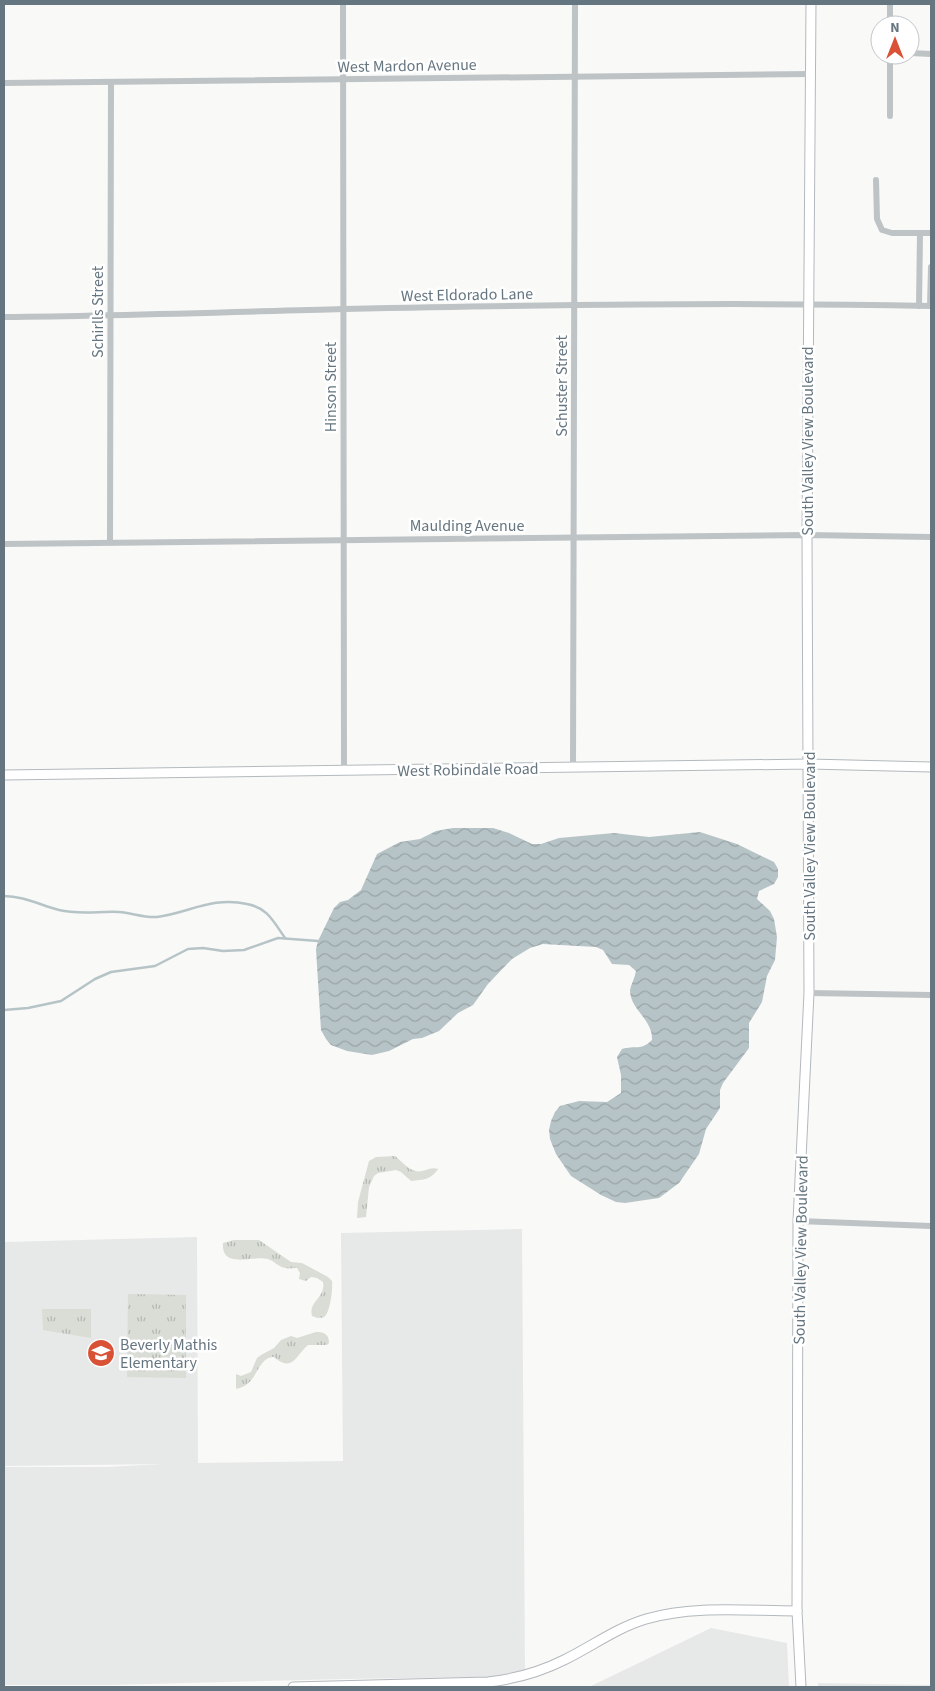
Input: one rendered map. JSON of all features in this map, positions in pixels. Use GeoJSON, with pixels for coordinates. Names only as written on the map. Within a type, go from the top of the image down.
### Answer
{"type":"FeatureCollection","features":[{"type":"Feature","properties":{"kind":"main road","name":"South Valley View Boulevard"},"geometry":{"type":"LineString","coordinates":[[801,1687],[797,1611],[798,1221],[809,993],[807,304],[811,4]]}},
{"type":"Feature","properties":{"kind":"main road","name":"West Robindale Road"},"geometry":{"type":"LineString","coordinates":[[4,776],[809,764],[931,767]]}},
{"type":"Feature","properties":{"kind":"main road"},"geometry":{"type":"LineString","coordinates":[[293,1687],[508,1680],[549,1667],[625,1627],[667,1614],[690,1611],[797,1611]]}},
{"type":"Feature","properties":{"kind":"street","name":"Hinson Street"},"geometry":{"type":"LineString","coordinates":[[343,4],[344,771]]}},
{"type":"Feature","properties":{"kind":"street","name":"Schuster Street"},"geometry":{"type":"LineString","coordinates":[[573,768],[575,4]]}},
{"type":"Feature","properties":{"kind":"street"},"geometry":{"type":"LineString","coordinates":[[890,65],[890,116]]}},
{"type":"Feature","properties":{"kind":"street","name":"West Mardon Avenue"},"geometry":{"type":"LineString","coordinates":[[4,83],[811,74]]}},
{"type":"Feature","properties":{"kind":"street","name":"Schirlls Street"},"geometry":{"type":"LineString","coordinates":[[110,542],[111,82]]}},
{"type":"Feature","properties":{"kind":"street"},"geometry":{"type":"LineString","coordinates":[[876,180],[877,219],[882,230],[931,233]]}},
{"type":"Feature","properties":{"kind":"street"},"geometry":{"type":"LineString","coordinates":[[919,306],[920,233]]}},
{"type":"Feature","properties":{"kind":"street"},"geometry":{"type":"LineString","coordinates":[[931,267],[931,306]]}},
{"type":"Feature","properties":{"kind":"street","name":"West Eldorado Lane"},"geometry":{"type":"LineString","coordinates":[[4,317],[575,306],[807,304],[931,306]]}},
{"type":"Feature","properties":{"kind":"street","name":"Maulding Avenue"},"geometry":{"type":"LineString","coordinates":[[4,544],[807,535],[931,537]]}},
{"type":"Feature","properties":{"kind":"street"},"geometry":{"type":"LineString","coordinates":[[809,993],[931,996]]}},
{"type":"Feature","properties":{"kind":"street"},"geometry":{"type":"LineString","coordinates":[[798,1221],[931,1226]]}},
{"type":"Feature","properties":{"kind":"shaded area"},"geometry":{"type":"Polygon","coordinates":[[[522,1229],[525,1670],[491,1677],[109,1685],[4,1685],[4,1467],[108,1467],[162,1464],[4,1466],[4,1242],[197,1237],[198,1463],[343,1461],[341,1233],[522,1229]]]}},
{"type":"Feature","properties":{"kind":"shaded area"},"geometry":{"type":"Polygon","coordinates":[[[711,1628],[787,1643],[789,1687],[589,1687],[711,1628]]]}},
{"type":"Feature","properties":{"kind":"shaded area"},"geometry":{"type":"Polygon","coordinates":[[[818,1683],[931,1685],[931,1687],[818,1687],[818,1683]]]}},
{"type":"Feature","properties":{"kind":"green space"},"geometry":{"type":"Polygon","coordinates":[[[395,1156],[414,1171],[438,1169],[427,1178],[411,1181],[396,1170],[378,1173],[374,1176],[369,1187],[366,1217],[357,1218],[358,1202],[369,1161],[376,1157],[395,1156]]]}},
{"type":"Feature","properties":{"kind":"green space"},"geometry":{"type":"Polygon","coordinates":[[[234,1240],[259,1240],[291,1262],[302,1263],[328,1277],[332,1281],[332,1290],[326,1315],[319,1318],[312,1316],[311,1311],[322,1292],[323,1282],[311,1277],[306,1281],[299,1279],[300,1273],[297,1268],[283,1267],[268,1259],[232,1259],[224,1251],[223,1243],[234,1240]]]}},
{"type":"Feature","properties":{"kind":"green space"},"geometry":{"type":"Polygon","coordinates":[[[128,1294],[186,1295],[186,1378],[127,1377],[128,1294]]]}},
{"type":"Feature","properties":{"kind":"green space"},"geometry":{"type":"Polygon","coordinates":[[[42,1309],[91,1309],[91,1338],[43,1330],[42,1309]]]}},
{"type":"Feature","properties":{"kind":"green space"},"geometry":{"type":"Polygon","coordinates":[[[316,1332],[326,1334],[329,1343],[327,1345],[308,1345],[290,1363],[280,1362],[274,1357],[268,1358],[249,1382],[236,1389],[236,1374],[241,1376],[251,1372],[257,1358],[274,1348],[281,1340],[291,1336],[297,1338],[316,1332]]]}},
{"type":"Feature","properties":{"kind":"water"},"geometry":{"type":"Polygon","coordinates":[[[453,828],[493,828],[532,844],[541,844],[559,838],[614,833],[649,837],[700,832],[737,844],[774,862],[778,869],[778,877],[774,884],[759,891],[757,899],[770,911],[774,919],[777,937],[775,960],[767,976],[762,1002],[749,1023],[749,1048],[723,1083],[720,1090],[720,1108],[706,1129],[699,1154],[679,1183],[659,1198],[625,1203],[616,1202],[601,1195],[571,1176],[556,1154],[550,1139],[551,1121],[560,1106],[579,1101],[607,1102],[621,1093],[621,1075],[617,1057],[622,1049],[641,1047],[652,1040],[649,1026],[631,997],[630,990],[636,971],[629,965],[612,964],[603,950],[596,947],[543,944],[530,948],[512,959],[488,984],[473,1005],[458,1013],[439,1031],[422,1038],[413,1039],[389,1051],[372,1055],[347,1051],[331,1045],[326,1039],[321,1030],[316,949],[334,908],[340,902],[348,900],[361,890],[377,854],[400,842],[420,839],[436,831],[453,828]]]}},
{"type":"Feature","properties":{"kind":"waterway"},"geometry":{"type":"LineString","coordinates":[[4,896],[25,899],[66,911],[82,913],[119,912],[152,917],[223,902],[235,902],[254,906],[265,912],[285,938]]}},
{"type":"Feature","properties":{"kind":"waterway"},"geometry":{"type":"LineString","coordinates":[[4,1010],[28,1008],[61,1001],[95,979],[111,972],[155,966],[188,949],[244,950],[278,938],[318,941]]}},
{"type":"Feature","properties":{"kind":"place","name":"Beverly Mathis Elementary"},"geometry":{"type":"Point","coordinates":[101,1353]}}]}
